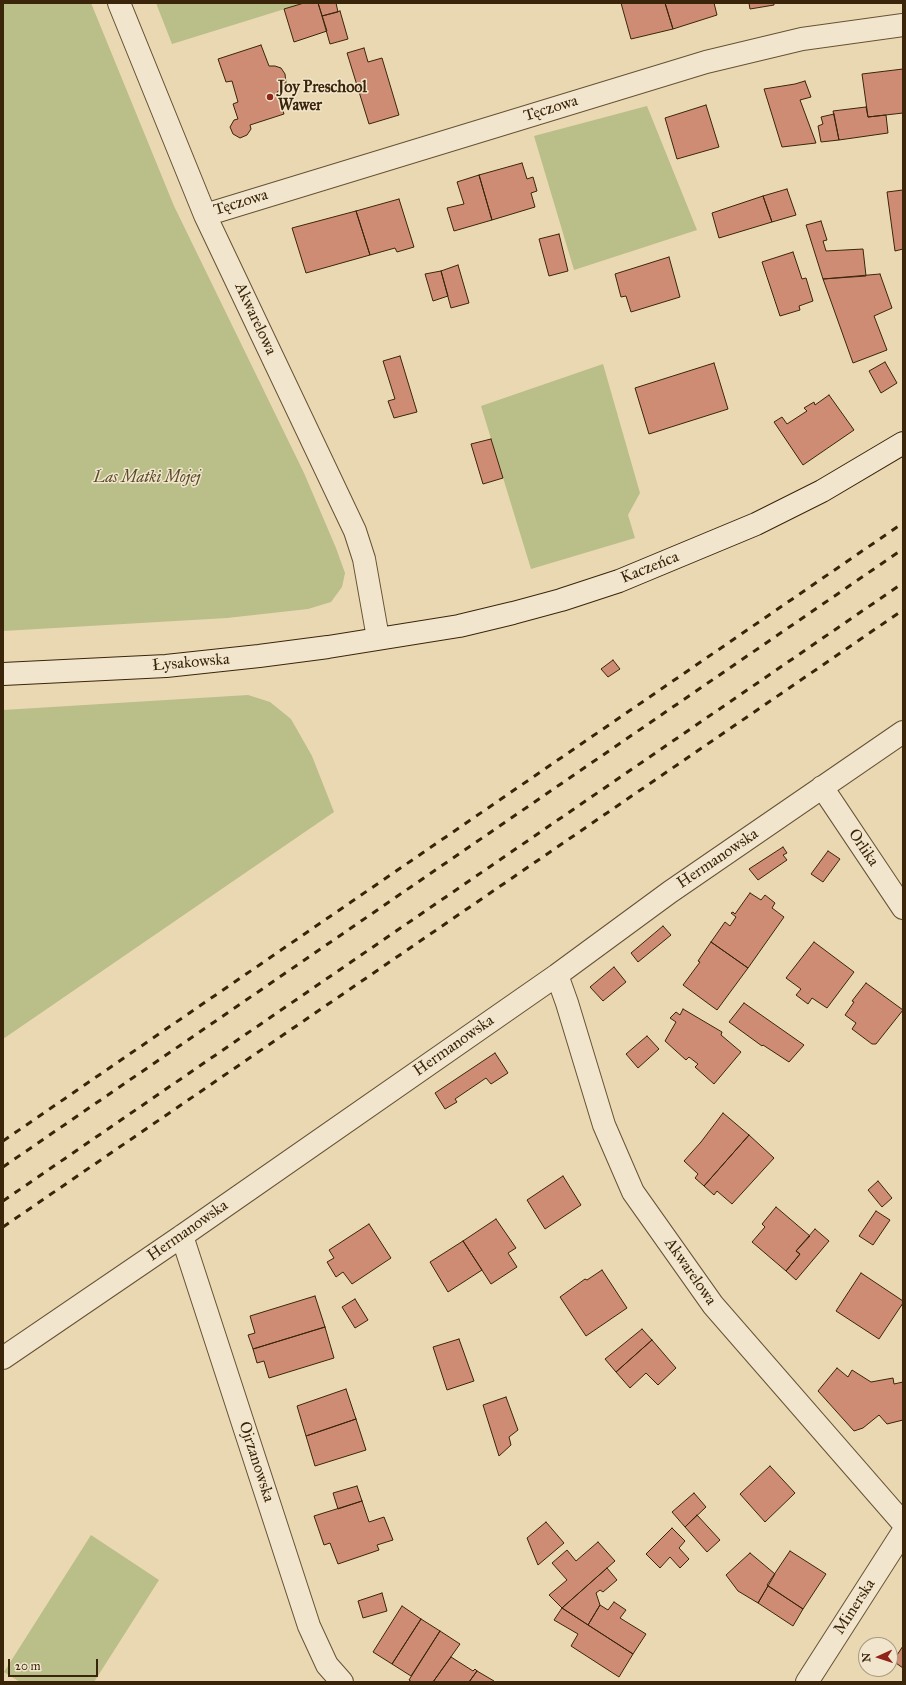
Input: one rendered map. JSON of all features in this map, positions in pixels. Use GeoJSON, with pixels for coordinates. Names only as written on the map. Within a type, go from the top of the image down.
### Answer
{"type":"FeatureCollection","features":[{"type":"Feature","properties":{"kind":"street","name":"Akwarelowa"},"geometry":{"type":"LineString","coordinates":[[119,3],[205,215],[355,531],[364,559],[378,638]]}},
{"type":"Feature","properties":{"kind":"street","name":"Tęczowa"},"geometry":{"type":"LineString","coordinates":[[205,215],[706,62],[763,47],[802,39],[903,25]]}},
{"type":"Feature","properties":{"kind":"street","name":"Kaczeńca"},"geometry":{"type":"LineString","coordinates":[[378,638],[459,626],[561,600],[619,581],[763,520],[822,491],[903,443]]}},
{"type":"Feature","properties":{"kind":"street","name":"Łysakowska"},"geometry":{"type":"LineString","coordinates":[[3,674],[166,666],[328,647],[378,638]]}},
{"type":"Feature","properties":{"kind":"street","name":"Hermanowska"},"geometry":{"type":"LineString","coordinates":[[3,1358],[182,1236],[556,975],[670,892],[903,732]]}},
{"type":"Feature","properties":{"kind":"street","name":"Orlika"},"geometry":{"type":"LineString","coordinates":[[822,787],[903,908]]}},
{"type":"Feature","properties":{"kind":"street","name":"Akwarelowa"},"geometry":{"type":"LineString","coordinates":[[556,975],[567,1003],[604,1125],[633,1192],[713,1306],[903,1523]]}},
{"type":"Feature","properties":{"kind":"street","name":"Ojrzanowska"},"geometry":{"type":"LineString","coordinates":[[182,1236],[309,1626],[327,1665],[342,1682]]}},
{"type":"Feature","properties":{"kind":"street","name":"Minerska"},"geometry":{"type":"LineString","coordinates":[[807,1682],[903,1532]]}},
{"type":"Feature","properties":{"kind":"green space","name":"Las Matki Mojej"},"geometry":{"type":"Polygon","coordinates":[[[3,3],[91,3],[174,206],[304,473],[336,548],[345,573],[342,587],[331,602],[308,609],[227,618],[3,631],[3,3]]]}},
{"type":"Feature","properties":{"kind":"green space"},"geometry":{"type":"Polygon","coordinates":[[[156,3],[304,3],[172,44],[156,3]]]}},
{"type":"Feature","properties":{"kind":"green space"},"geometry":{"type":"Polygon","coordinates":[[[647,106],[697,230],[574,270],[534,136],[647,106]]]}},
{"type":"Feature","properties":{"kind":"green space"},"geometry":{"type":"Polygon","coordinates":[[[603,364],[640,493],[628,515],[635,538],[531,569],[481,406],[603,364]]]}},
{"type":"Feature","properties":{"kind":"green space"},"geometry":{"type":"Polygon","coordinates":[[[248,695],[270,702],[291,719],[312,756],[334,812],[3,1039],[3,710],[248,695]]]}},
{"type":"Feature","properties":{"kind":"green space"},"geometry":{"type":"Polygon","coordinates":[[[91,1535],[159,1580],[94,1682],[20,1682],[4,1672],[91,1535]]]}},
{"type":"Feature","properties":{"kind":"building"},"geometry":{"type":"Polygon","coordinates":[[[304,3],[318,3],[327,31],[294,42],[284,9],[304,3]]]}},
{"type":"Feature","properties":{"kind":"building"},"geometry":{"type":"Polygon","coordinates":[[[318,3],[336,3],[338,12],[322,16],[318,3]]]}},
{"type":"Feature","properties":{"kind":"building"},"geometry":{"type":"Polygon","coordinates":[[[621,3],[665,3],[673,29],[631,39],[621,3]]]}},
{"type":"Feature","properties":{"kind":"building"},"geometry":{"type":"Polygon","coordinates":[[[665,3],[714,3],[717,15],[673,29],[665,3]]]}},
{"type":"Feature","properties":{"kind":"building"},"geometry":{"type":"Polygon","coordinates":[[[749,3],[774,3],[774,5],[750,9],[749,3]]]}},
{"type":"Feature","properties":{"kind":"building"},"geometry":{"type":"Polygon","coordinates":[[[340,11],[348,39],[330,44],[322,16],[340,11]]]}},
{"type":"Feature","properties":{"kind":"building"},"geometry":{"type":"Polygon","coordinates":[[[261,45],[269,66],[281,68],[285,74],[286,83],[282,89],[277,92],[284,114],[250,125],[251,129],[247,135],[240,138],[233,134],[230,127],[234,120],[238,119],[233,104],[238,102],[232,81],[226,82],[218,59],[261,45]]]}},
{"type":"Feature","properties":{"kind":"building"},"geometry":{"type":"Polygon","coordinates":[[[364,48],[368,62],[382,58],[399,115],[369,124],[347,53],[364,48]]]}},
{"type":"Feature","properties":{"kind":"building"},"geometry":{"type":"Polygon","coordinates":[[[903,69],[903,113],[868,117],[862,74],[903,69]]]}},
{"type":"Feature","properties":{"kind":"building"},"geometry":{"type":"Polygon","coordinates":[[[805,81],[811,97],[800,100],[816,143],[782,147],[764,89],[805,81]]]}},
{"type":"Feature","properties":{"kind":"building"},"geometry":{"type":"Polygon","coordinates":[[[706,105],[719,147],[677,159],[665,118],[706,105]]]}},
{"type":"Feature","properties":{"kind":"building"},"geometry":{"type":"Polygon","coordinates":[[[866,107],[868,117],[886,115],[888,133],[839,140],[833,111],[866,107]]]}},
{"type":"Feature","properties":{"kind":"building"},"geometry":{"type":"Polygon","coordinates":[[[834,114],[839,140],[821,142],[818,126],[823,124],[821,117],[834,114]]]}},
{"type":"Feature","properties":{"kind":"building"},"geometry":{"type":"Polygon","coordinates":[[[522,163],[527,179],[533,177],[537,191],[531,193],[535,207],[492,220],[479,175],[522,163]]]}},
{"type":"Feature","properties":{"kind":"building"},"geometry":{"type":"Polygon","coordinates":[[[479,175],[492,220],[454,231],[447,208],[464,204],[457,182],[479,175]]]}},
{"type":"Feature","properties":{"kind":"building"},"geometry":{"type":"Polygon","coordinates":[[[787,189],[796,215],[772,222],[763,196],[787,189]]]}},
{"type":"Feature","properties":{"kind":"building"},"geometry":{"type":"Polygon","coordinates":[[[903,190],[903,249],[895,251],[887,192],[903,190]]]}},
{"type":"Feature","properties":{"kind":"building"},"geometry":{"type":"Polygon","coordinates":[[[763,196],[772,222],[719,238],[712,213],[763,196]]]}},
{"type":"Feature","properties":{"kind":"building"},"geometry":{"type":"Polygon","coordinates":[[[399,199],[414,247],[397,252],[395,248],[370,255],[356,211],[399,199]]]}},
{"type":"Feature","properties":{"kind":"building"},"geometry":{"type":"Polygon","coordinates":[[[356,211],[370,255],[306,273],[292,228],[356,211]]]}},
{"type":"Feature","properties":{"kind":"building"},"geometry":{"type":"Polygon","coordinates":[[[821,221],[827,240],[823,241],[826,251],[863,249],[866,276],[823,279],[806,225],[821,221]]]}},
{"type":"Feature","properties":{"kind":"building"},"geometry":{"type":"Polygon","coordinates":[[[559,234],[568,271],[549,276],[539,239],[559,234]]]}},
{"type":"Feature","properties":{"kind":"building"},"geometry":{"type":"Polygon","coordinates":[[[793,252],[802,279],[806,278],[813,301],[799,306],[800,310],[780,316],[762,262],[793,252]]]}},
{"type":"Feature","properties":{"kind":"building"},"geometry":{"type":"Polygon","coordinates":[[[669,257],[680,297],[631,312],[626,296],[621,297],[615,274],[669,257]]]}},
{"type":"Feature","properties":{"kind":"building"},"geometry":{"type":"Polygon","coordinates":[[[458,265],[469,303],[451,308],[441,271],[458,265]]]}},
{"type":"Feature","properties":{"kind":"building"},"geometry":{"type":"Polygon","coordinates":[[[441,271],[448,296],[433,301],[425,274],[441,271]]]}},
{"type":"Feature","properties":{"kind":"building"},"geometry":{"type":"Polygon","coordinates":[[[880,274],[892,308],[874,316],[887,350],[853,363],[823,279],[880,274]]]}},
{"type":"Feature","properties":{"kind":"building"},"geometry":{"type":"Polygon","coordinates":[[[400,356],[417,412],[394,418],[388,401],[395,399],[383,361],[400,356]]]}},
{"type":"Feature","properties":{"kind":"building"},"geometry":{"type":"Polygon","coordinates":[[[885,362],[897,383],[881,393],[869,371],[885,362]]]}},
{"type":"Feature","properties":{"kind":"building"},"geometry":{"type":"Polygon","coordinates":[[[714,363],[728,409],[649,434],[635,388],[714,363]]]}},
{"type":"Feature","properties":{"kind":"building"},"geometry":{"type":"Polygon","coordinates":[[[829,395],[854,430],[803,465],[774,422],[782,417],[787,424],[807,411],[804,408],[814,402],[815,405],[829,395]]]}},
{"type":"Feature","properties":{"kind":"building"},"geometry":{"type":"Polygon","coordinates":[[[491,439],[503,478],[483,484],[471,444],[491,439]]]}},
{"type":"Feature","properties":{"kind":"building"},"geometry":{"type":"Polygon","coordinates":[[[613,660],[620,669],[608,677],[601,669],[613,660]]]}},
{"type":"Feature","properties":{"kind":"building"},"geometry":{"type":"Polygon","coordinates":[[[783,847],[787,853],[783,855],[787,860],[758,880],[749,869],[783,847]]]}},
{"type":"Feature","properties":{"kind":"building"},"geometry":{"type":"Polygon","coordinates":[[[828,851],[840,859],[823,882],[811,874],[828,851]]]}},
{"type":"Feature","properties":{"kind":"building"},"geometry":{"type":"Polygon","coordinates":[[[750,893],[761,900],[765,895],[775,903],[772,908],[784,917],[748,968],[711,942],[725,922],[730,926],[736,917],[731,913],[733,912],[735,914],[750,893]]]}},
{"type":"Feature","properties":{"kind":"building"},"geometry":{"type":"Polygon","coordinates":[[[663,926],[671,935],[638,962],[631,953],[663,926]]]}},
{"type":"Feature","properties":{"kind":"building"},"geometry":{"type":"Polygon","coordinates":[[[711,942],[748,968],[717,1010],[683,985],[700,962],[698,961],[711,942]]]}},
{"type":"Feature","properties":{"kind":"building"},"geometry":{"type":"Polygon","coordinates":[[[814,942],[854,972],[827,1008],[812,998],[808,1004],[796,995],[801,989],[786,978],[814,942]]]}},
{"type":"Feature","properties":{"kind":"building"},"geometry":{"type":"Polygon","coordinates":[[[614,967],[626,982],[603,1001],[590,987],[614,967]]]}},
{"type":"Feature","properties":{"kind":"building"},"geometry":{"type":"Polygon","coordinates":[[[866,983],[903,1010],[876,1044],[872,1044],[852,1029],[856,1023],[845,1015],[854,1002],[852,1001],[866,983]]]}},
{"type":"Feature","properties":{"kind":"building"},"geometry":{"type":"Polygon","coordinates":[[[744,1003],[804,1045],[789,1062],[763,1045],[762,1046],[729,1022],[744,1003]]]}},
{"type":"Feature","properties":{"kind":"building"},"geometry":{"type":"Polygon","coordinates":[[[683,1009],[722,1032],[721,1035],[741,1052],[714,1084],[695,1067],[698,1064],[689,1057],[686,1060],[665,1041],[676,1022],[670,1018],[676,1012],[680,1015],[683,1009]]]}},
{"type":"Feature","properties":{"kind":"building"},"geometry":{"type":"Polygon","coordinates":[[[647,1036],[659,1049],[638,1068],[626,1054],[647,1036]]]}},
{"type":"Feature","properties":{"kind":"building"},"geometry":{"type":"Polygon","coordinates":[[[495,1053],[508,1073],[491,1084],[486,1078],[455,1099],[457,1102],[445,1109],[435,1093],[495,1053]]]}},
{"type":"Feature","properties":{"kind":"building"},"geometry":{"type":"Polygon","coordinates":[[[723,1113],[749,1135],[704,1186],[695,1178],[698,1174],[684,1161],[701,1142],[723,1113]]]}},
{"type":"Feature","properties":{"kind":"building"},"geometry":{"type":"Polygon","coordinates":[[[749,1135],[774,1158],[732,1204],[717,1191],[714,1195],[704,1186],[749,1135]]]}},
{"type":"Feature","properties":{"kind":"building"},"geometry":{"type":"Polygon","coordinates":[[[563,1176],[581,1205],[545,1229],[527,1200],[563,1176]]]}},
{"type":"Feature","properties":{"kind":"building"},"geometry":{"type":"Polygon","coordinates":[[[878,1181],[892,1198],[882,1207],[868,1190],[878,1181]]]}},
{"type":"Feature","properties":{"kind":"building"},"geometry":{"type":"Polygon","coordinates":[[[776,1207],[810,1236],[796,1251],[800,1254],[786,1271],[752,1242],[765,1227],[762,1224],[776,1207]]]}},
{"type":"Feature","properties":{"kind":"building"},"geometry":{"type":"Polygon","coordinates":[[[876,1211],[890,1220],[873,1245],[859,1236],[876,1211]]]}},
{"type":"Feature","properties":{"kind":"building"},"geometry":{"type":"Polygon","coordinates":[[[496,1219],[516,1248],[508,1253],[517,1267],[491,1284],[463,1241],[496,1219]]]}},
{"type":"Feature","properties":{"kind":"building"},"geometry":{"type":"Polygon","coordinates":[[[369,1224],[391,1258],[352,1284],[343,1272],[336,1277],[327,1262],[334,1258],[329,1250],[369,1224]]]}},
{"type":"Feature","properties":{"kind":"building"},"geometry":{"type":"Polygon","coordinates":[[[815,1229],[829,1241],[796,1280],[786,1271],[800,1254],[796,1251],[815,1229]]]}},
{"type":"Feature","properties":{"kind":"building"},"geometry":{"type":"Polygon","coordinates":[[[463,1241],[482,1270],[448,1292],[430,1262],[463,1241]]]}},
{"type":"Feature","properties":{"kind":"building"},"geometry":{"type":"Polygon","coordinates":[[[602,1270],[627,1308],[586,1336],[560,1297],[585,1279],[587,1280],[602,1270]]]}},
{"type":"Feature","properties":{"kind":"building"},"geometry":{"type":"Polygon","coordinates":[[[861,1273],[903,1301],[879,1339],[836,1311],[861,1273]]]}},
{"type":"Feature","properties":{"kind":"building"},"geometry":{"type":"Polygon","coordinates":[[[315,1296],[325,1327],[253,1349],[248,1335],[255,1333],[250,1316],[315,1296]]]}},
{"type":"Feature","properties":{"kind":"building"},"geometry":{"type":"Polygon","coordinates":[[[355,1299],[368,1320],[355,1328],[342,1307],[355,1299]]]}},
{"type":"Feature","properties":{"kind":"building"},"geometry":{"type":"Polygon","coordinates":[[[325,1327],[334,1358],[269,1378],[264,1361],[257,1363],[253,1349],[325,1327]]]}},
{"type":"Feature","properties":{"kind":"building"},"geometry":{"type":"Polygon","coordinates":[[[642,1329],[652,1340],[616,1372],[605,1359],[642,1329]]]}},
{"type":"Feature","properties":{"kind":"building"},"geometry":{"type":"Polygon","coordinates":[[[459,1339],[474,1381],[447,1390],[433,1347],[459,1339]]]}},
{"type":"Feature","properties":{"kind":"building"},"geometry":{"type":"Polygon","coordinates":[[[652,1340],[676,1368],[658,1385],[646,1373],[630,1388],[616,1372],[652,1340]]]}},
{"type":"Feature","properties":{"kind":"building"},"geometry":{"type":"Polygon","coordinates":[[[837,1368],[848,1377],[852,1370],[871,1382],[893,1378],[894,1384],[903,1382],[903,1420],[887,1424],[879,1415],[863,1428],[854,1431],[818,1391],[837,1368]]]}},
{"type":"Feature","properties":{"kind":"building"},"geometry":{"type":"Polygon","coordinates":[[[346,1389],[356,1419],[306,1436],[297,1406],[346,1389]]]}},
{"type":"Feature","properties":{"kind":"building"},"geometry":{"type":"Polygon","coordinates":[[[506,1397],[518,1430],[509,1437],[511,1445],[499,1456],[483,1405],[506,1397]]]}},
{"type":"Feature","properties":{"kind":"building"},"geometry":{"type":"Polygon","coordinates":[[[356,1419],[366,1450],[315,1466],[306,1436],[356,1419]]]}},
{"type":"Feature","properties":{"kind":"building"},"geometry":{"type":"Polygon","coordinates":[[[770,1466],[795,1493],[765,1522],[740,1494],[770,1466]]]}},
{"type":"Feature","properties":{"kind":"building"},"geometry":{"type":"Polygon","coordinates":[[[357,1486],[362,1501],[338,1509],[333,1493],[357,1486]]]}},
{"type":"Feature","properties":{"kind":"building"},"geometry":{"type":"Polygon","coordinates":[[[694,1493],[706,1507],[685,1527],[672,1512],[694,1493]]]}},
{"type":"Feature","properties":{"kind":"building"},"geometry":{"type":"Polygon","coordinates":[[[362,1501],[369,1522],[384,1517],[393,1540],[377,1545],[379,1550],[338,1564],[330,1543],[324,1545],[314,1516],[362,1501]]]}},
{"type":"Feature","properties":{"kind":"building"},"geometry":{"type":"Polygon","coordinates":[[[697,1515],[720,1540],[707,1552],[685,1527],[697,1515]]]}},
{"type":"Feature","properties":{"kind":"building"},"geometry":{"type":"Polygon","coordinates":[[[546,1522],[564,1543],[538,1565],[527,1538],[546,1522]]]}},
{"type":"Feature","properties":{"kind":"building"},"geometry":{"type":"Polygon","coordinates":[[[672,1528],[685,1541],[679,1548],[689,1559],[680,1568],[670,1557],[660,1568],[646,1554],[672,1528]]]}},
{"type":"Feature","properties":{"kind":"building"},"geometry":{"type":"Polygon","coordinates":[[[598,1542],[615,1561],[562,1608],[549,1595],[567,1580],[552,1563],[567,1550],[576,1561],[598,1542]]]}},
{"type":"Feature","properties":{"kind":"building"},"geometry":{"type":"Polygon","coordinates":[[[790,1551],[826,1574],[803,1609],[767,1585],[790,1551]]]}},
{"type":"Feature","properties":{"kind":"building"},"geometry":{"type":"Polygon","coordinates":[[[750,1553],[775,1574],[758,1603],[738,1591],[726,1575],[750,1553]]]}},
{"type":"Feature","properties":{"kind":"building"},"geometry":{"type":"Polygon","coordinates":[[[607,1568],[617,1580],[603,1592],[600,1590],[596,1593],[600,1605],[588,1625],[562,1608],[607,1568]]]}},
{"type":"Feature","properties":{"kind":"building"},"geometry":{"type":"Polygon","coordinates":[[[768,1586],[803,1609],[793,1626],[758,1603],[768,1586]]]}},
{"type":"Feature","properties":{"kind":"building"},"geometry":{"type":"Polygon","coordinates":[[[382,1593],[387,1611],[363,1618],[358,1601],[382,1593]]]}},
{"type":"Feature","properties":{"kind":"building"},"geometry":{"type":"Polygon","coordinates":[[[614,1602],[626,1610],[620,1618],[646,1634],[633,1654],[588,1625],[600,1605],[608,1610],[614,1602]]]}},
{"type":"Feature","properties":{"kind":"building"},"geometry":{"type":"Polygon","coordinates":[[[402,1606],[421,1619],[392,1664],[373,1652],[402,1606]]]}},
{"type":"Feature","properties":{"kind":"building"},"geometry":{"type":"Polygon","coordinates":[[[562,1608],[633,1654],[619,1677],[571,1646],[578,1634],[554,1620],[562,1608]]]}},
{"type":"Feature","properties":{"kind":"building"},"geometry":{"type":"Polygon","coordinates":[[[421,1619],[440,1631],[411,1676],[392,1664],[421,1619]]]}},
{"type":"Feature","properties":{"kind":"building"},"geometry":{"type":"Polygon","coordinates":[[[440,1631],[460,1644],[433,1682],[412,1682],[409,1680],[440,1631]]]}},
{"type":"Feature","properties":{"kind":"building"},"geometry":{"type":"Polygon","coordinates":[[[903,1646],[903,1668],[898,1664],[898,1654],[903,1646]]]}},
{"type":"Feature","properties":{"kind":"building"},"geometry":{"type":"Polygon","coordinates":[[[451,1657],[473,1671],[475,1669],[477,1671],[469,1682],[433,1682],[451,1657]]]}},
{"type":"Feature","properties":{"kind":"building"},"geometry":{"type":"Polygon","coordinates":[[[477,1671],[494,1681],[469,1682],[477,1671]]]}},
{"type":"Feature","properties":{"kind":"railway"},"geometry":{"type":"LineString","coordinates":[[3,1141],[903,523]]}},
{"type":"Feature","properties":{"kind":"railway"},"geometry":{"type":"LineString","coordinates":[[3,1167],[903,549]]}},
{"type":"Feature","properties":{"kind":"railway"},"geometry":{"type":"LineString","coordinates":[[3,1201],[903,583]]}},
{"type":"Feature","properties":{"kind":"railway"},"geometry":{"type":"LineString","coordinates":[[3,1227],[903,610]]}},
{"type":"Feature","properties":{"kind":"place","name":"Joy Preschool Wawer"},"geometry":{"type":"Point","coordinates":[270,97]}}]}
